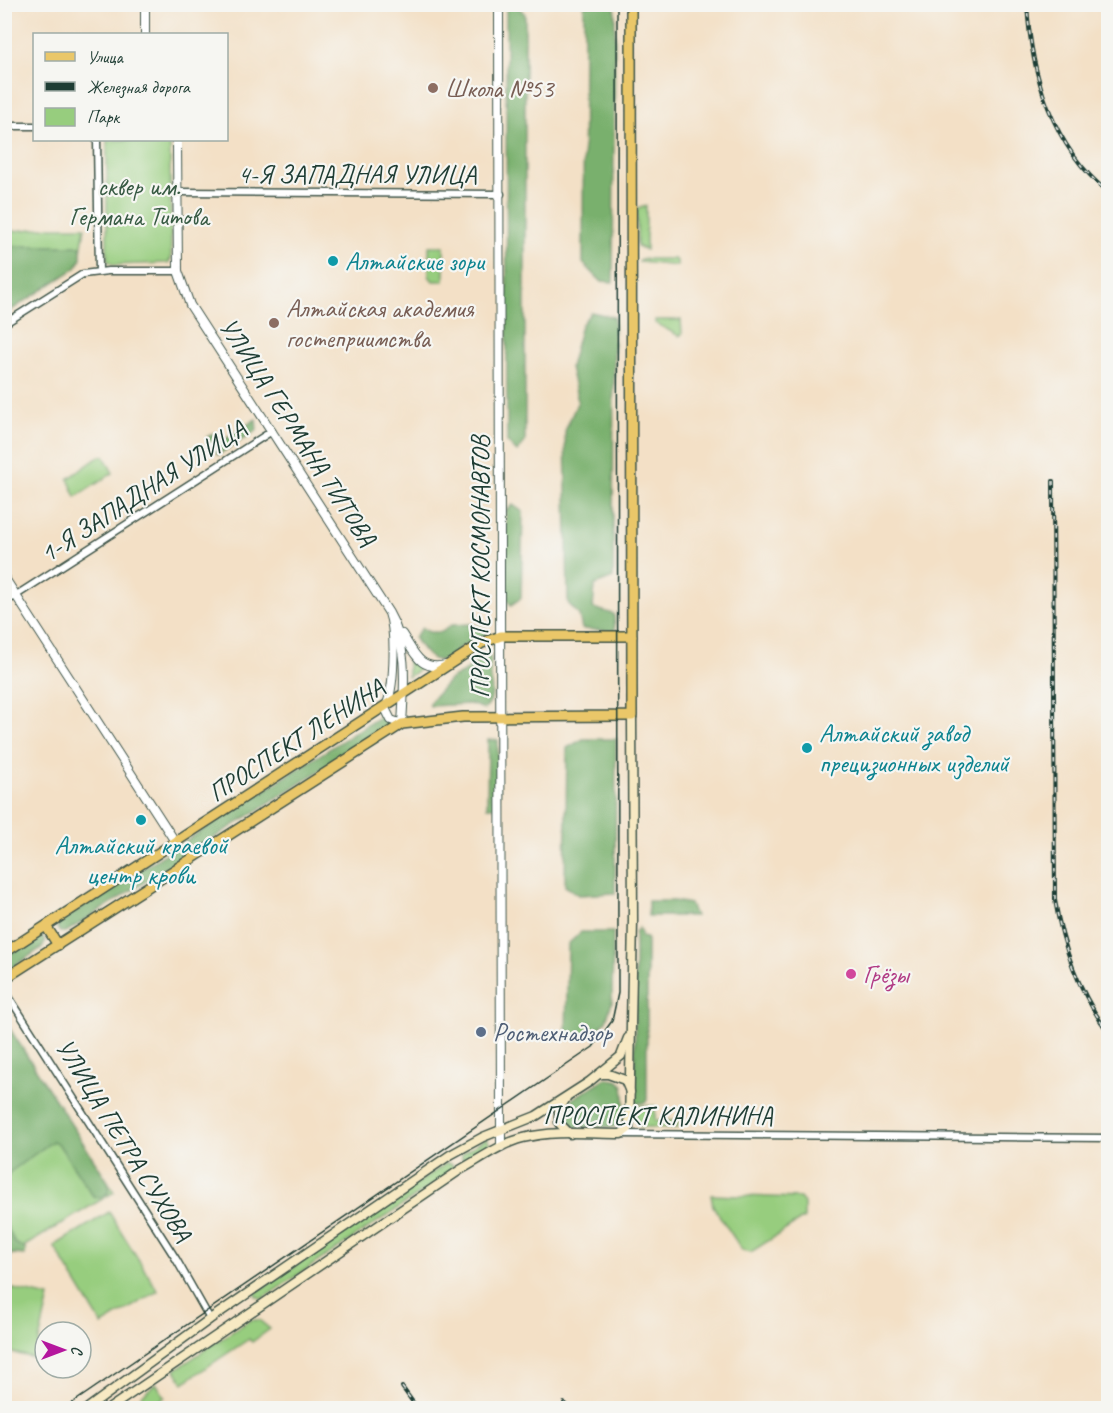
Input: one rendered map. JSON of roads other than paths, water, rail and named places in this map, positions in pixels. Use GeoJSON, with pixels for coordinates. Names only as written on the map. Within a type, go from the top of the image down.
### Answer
{"type":"FeatureCollection","features":[{"type":"Feature","properties":{"kind":"main road"},"geometry":{"type":"LineString","coordinates":[[621,1134],[631,1123],[632,1017],[631,4]]}},
{"type":"Feature","properties":{"kind":"main road","name":"ПРОСПЕКТ ЛЕНИНА"},"geometry":{"type":"LineString","coordinates":[[4,953],[404,696],[482,643],[501,636],[632,636]]}},
{"type":"Feature","properties":{"kind":"main road","name":"ПРОСПЕКТ ЛЕНИНА"},"geometry":{"type":"LineString","coordinates":[[4,979],[402,724],[427,720],[501,717],[632,716]]}},
{"type":"Feature","properties":{"kind":"main road"},"geometry":{"type":"LineString","coordinates":[[46,926],[58,945]]}},
{"type":"Feature","properties":{"kind":"main road"},"geometry":{"type":"LineString","coordinates":[[88,1408],[209,1316],[450,1155],[501,1130],[527,1121],[599,1074],[621,1056],[627,1044],[632,1017]]}},
{"type":"Feature","properties":{"kind":"main road"},"geometry":{"type":"LineString","coordinates":[[599,1074],[616,1076],[624,1080],[631,1095]]}},
{"type":"Feature","properties":{"kind":"main road"},"geometry":{"type":"LineString","coordinates":[[568,1095],[558,1117],[561,1128],[570,1134]]}},
{"type":"Feature","properties":{"kind":"main road","name":"ПРОСПЕКТ КАЛИНИНА"},"geometry":{"type":"LineString","coordinates":[[110,1408],[460,1170],[501,1147],[536,1136],[621,1134]]}},
{"type":"Feature","properties":{"kind":"main road"},"geometry":{"type":"LineString","coordinates":[[450,1155],[460,1170]]}},
{"type":"Feature","properties":{"kind":"main road"},"geometry":{"type":"LineString","coordinates":[[209,1316],[220,1334]]}},
{"type":"Feature","properties":{"kind":"street"},"geometry":{"type":"LineString","coordinates":[[145,4],[145,33]]}},
{"type":"Feature","properties":{"kind":"street","name":"ПРОСПЕКТ КОСМОНАВТОВ"},"geometry":{"type":"LineString","coordinates":[[499,4],[501,1147]]}},
{"type":"Feature","properties":{"kind":"street"},"geometry":{"type":"LineString","coordinates":[[4,126],[33,126]]}},
{"type":"Feature","properties":{"kind":"street"},"geometry":{"type":"LineString","coordinates":[[98,141],[99,272]]}},
{"type":"Feature","properties":{"kind":"street","name":"УЛИЦА ГЕРМАНА ТИТОВА"},"geometry":{"type":"LineString","coordinates":[[177,141],[178,271],[190,305],[397,626]]}},
{"type":"Feature","properties":{"kind":"street","name":"4-Я ЗАПАДНАЯ УЛИЦА"},"geometry":{"type":"LineString","coordinates":[[178,192],[501,194]]}},
{"type":"Feature","properties":{"kind":"street"},"geometry":{"type":"LineString","coordinates":[[4,324],[75,278],[99,272],[178,271]]}},
{"type":"Feature","properties":{"kind":"street","name":"1-Я ЗАПАДНАЯ УЛИЦА"},"geometry":{"type":"LineString","coordinates":[[4,603],[272,431]]}},
{"type":"Feature","properties":{"kind":"street"},"geometry":{"type":"LineString","coordinates":[[4,577],[176,843]]}},
{"type":"Feature","properties":{"kind":"street"},"geometry":{"type":"LineString","coordinates":[[390,614],[393,628],[390,696],[385,708],[391,720],[402,724],[404,696],[402,643],[397,626]]}},
{"type":"Feature","properties":{"kind":"street"},"geometry":{"type":"LineString","coordinates":[[397,626],[425,665],[434,667],[456,662]]}},
{"type":"Feature","properties":{"kind":"street","name":"УЛИЦА ПЕТРА СУХОВА"},"geometry":{"type":"LineString","coordinates":[[4,989],[209,1316]]}},
{"type":"Feature","properties":{"kind":"street","name":"ПРОСПЕКТ КАЛИНИНА"},"geometry":{"type":"LineString","coordinates":[[621,1134],[1108,1138]]}},
{"type":"Feature","properties":{"kind":"tram line"},"geometry":{"type":"LineString","coordinates":[[65,1408],[593,1047],[612,1021],[618,993],[617,4]]}},
{"type":"Feature","properties":{"kind":"railway"},"geometry":{"type":"LineString","coordinates":[[1027,4],[1033,57],[1048,107],[1072,153],[1108,192]]}},
{"type":"Feature","properties":{"kind":"railway"},"geometry":{"type":"LineString","coordinates":[[1053,481],[1055,900],[1058,918],[1074,970],[1089,1002],[1108,1032]]}},
{"type":"Feature","properties":{"kind":"railway"},"geometry":{"type":"LineString","coordinates":[[402,1387],[417,1408]]}},
{"type":"Feature","properties":{"kind":"railway"},"geometry":{"type":"LineString","coordinates":[[564,1403],[568,1408]]}},
{"type":"Feature","properties":{"kind":"place","name":"Школа №53"},"geometry":{"type":"Point","coordinates":[433,88]}},
{"type":"Feature","properties":{"kind":"place","name":"Алтайские зори"},"geometry":{"type":"Point","coordinates":[333,261]}},
{"type":"Feature","properties":{"kind":"place","name":"Алтайская академия гостеприимства"},"geometry":{"type":"Point","coordinates":[274,323]}},
{"type":"Feature","properties":{"kind":"place","name":"Алтайский завод прецизионных изделий"},"geometry":{"type":"Point","coordinates":[807,748]}},
{"type":"Feature","properties":{"kind":"place","name":"Алтайский краевой центр крови"},"geometry":{"type":"Point","coordinates":[141,820]}},
{"type":"Feature","properties":{"kind":"place","name":"Грёзы"},"geometry":{"type":"Point","coordinates":[851,974]}},
{"type":"Feature","properties":{"kind":"place","name":"Ростехнадзор"},"geometry":{"type":"Point","coordinates":[481,1032]}},
{"type":"Feature","properties":{"kind":"park label","name":"сквер им. Германа Титова"},"geometry":{"type":"Point","coordinates":[139,200]}}]}
